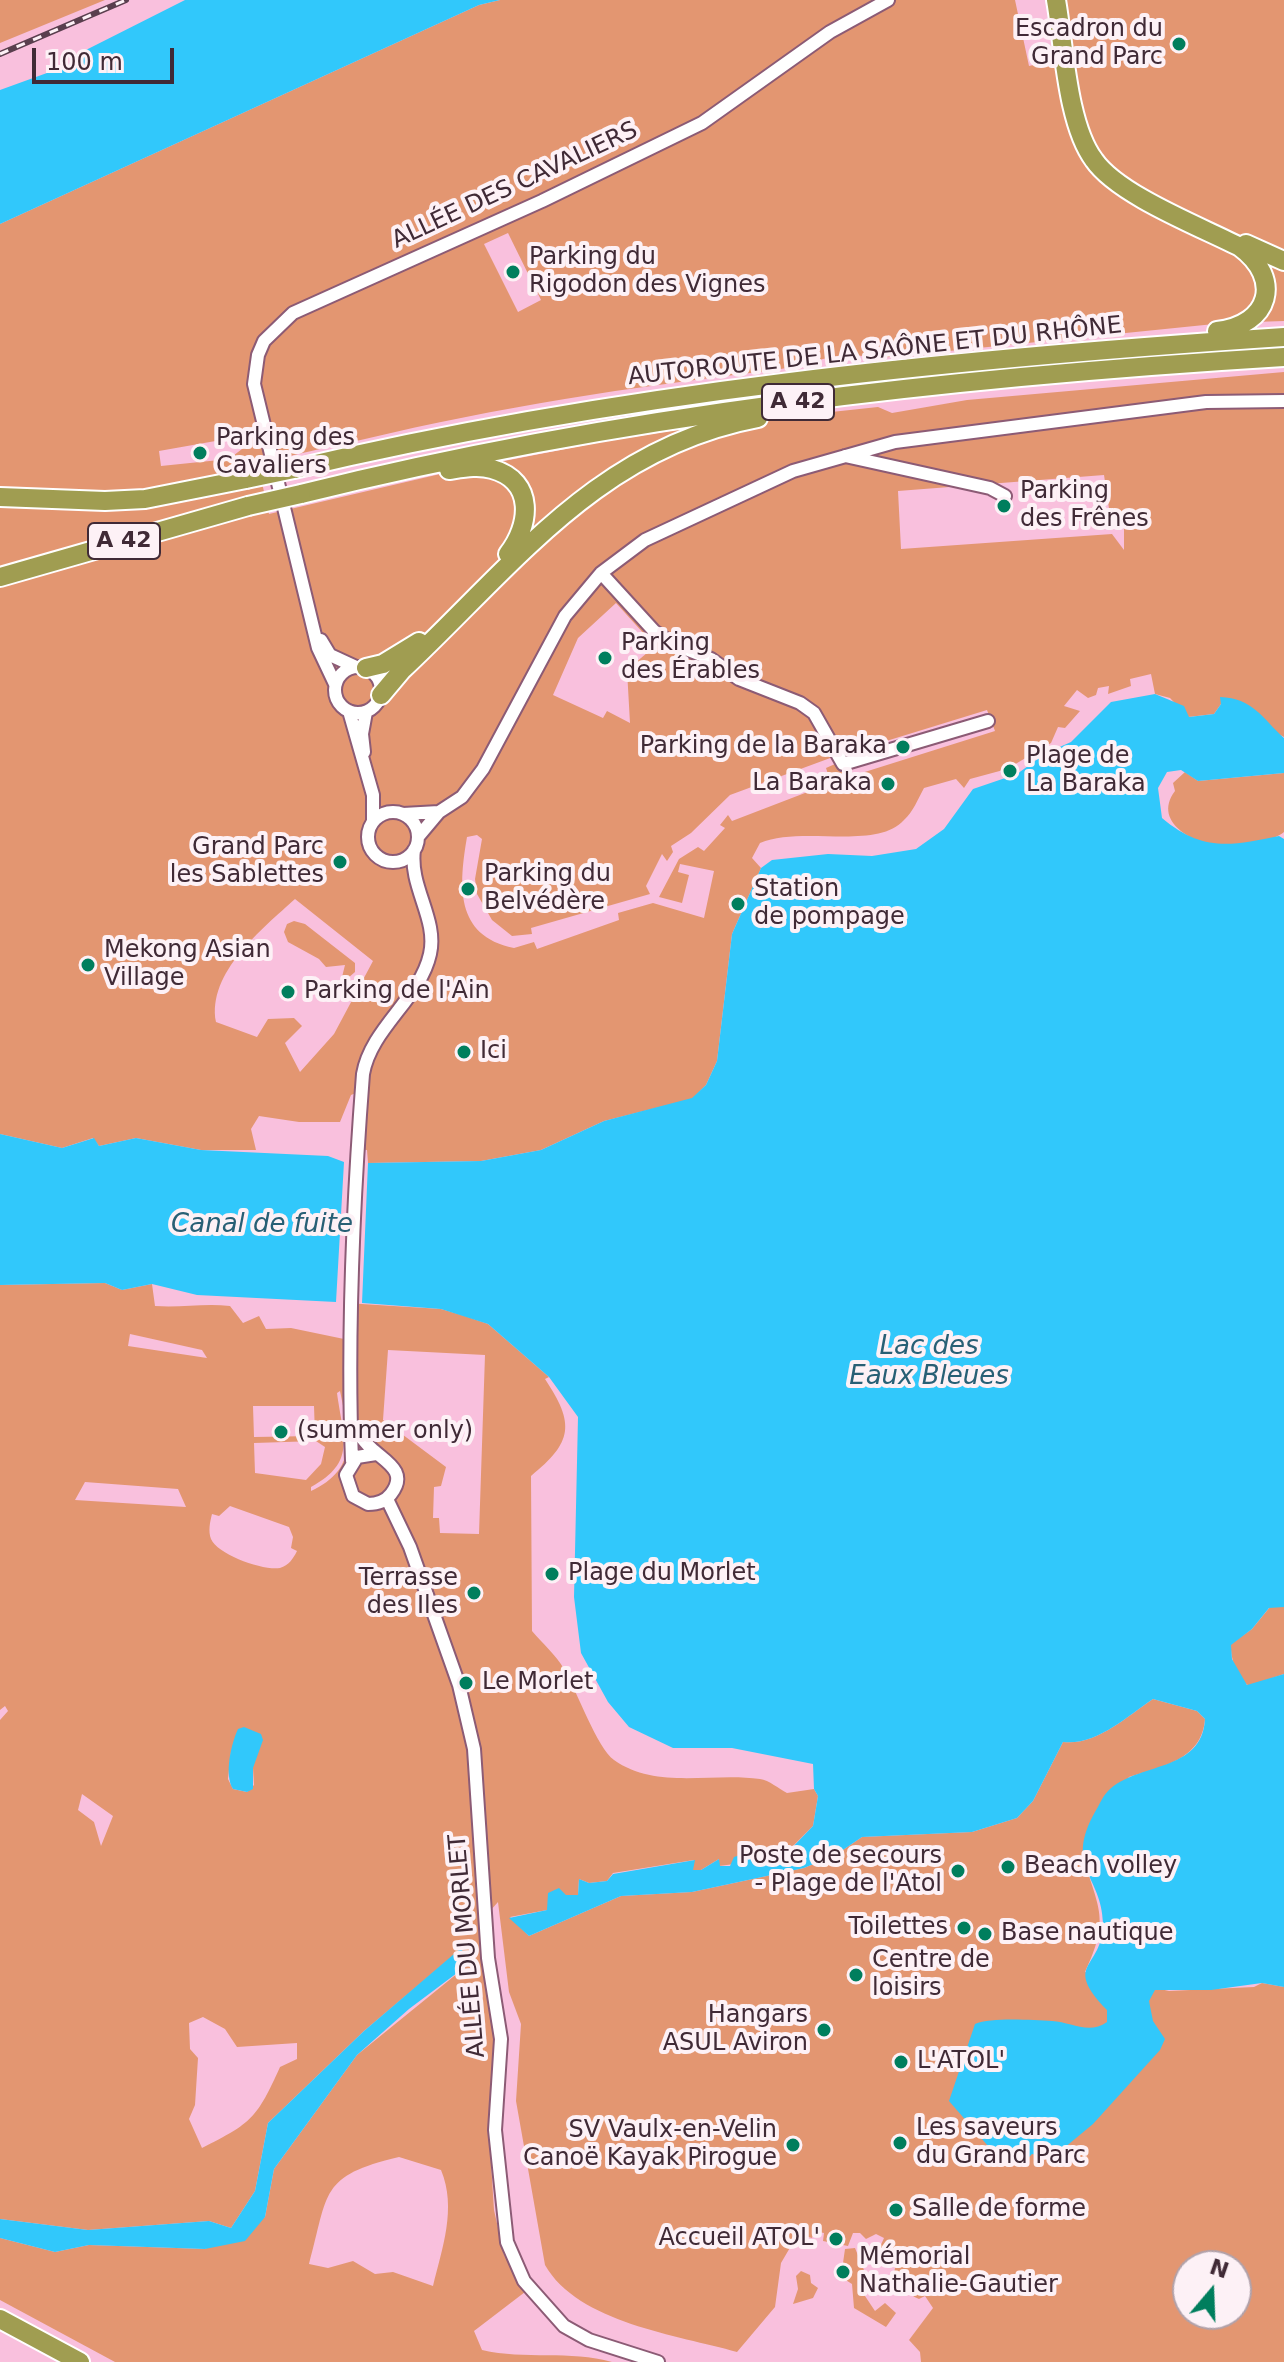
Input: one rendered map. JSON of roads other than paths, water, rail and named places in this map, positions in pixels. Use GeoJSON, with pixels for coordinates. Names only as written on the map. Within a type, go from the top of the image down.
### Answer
{"type":"FeatureCollection","features":[{"type":"Feature","properties":{"kind":"highway"},"geometry":{"type":"LineString","coordinates":[[1059,0],[1080,116],[1098,159],[1122,180],[1284,261]]}},
{"type":"Feature","properties":{"kind":"highway"},"geometry":{"type":"LineString","coordinates":[[1013,358],[1107,340],[1237,328],[1259,312],[1266,287],[1255,258],[1240,247],[1119,185],[1094,161],[1083,141],[1076,114],[1059,0]]}},
{"type":"Feature","properties":{"kind":"highway","name":"AUTOROUTE DE LA SAÔNE ET DU RHÔNE"},"geometry":{"type":"LineString","coordinates":[[0,497],[105,501],[178,493],[505,423],[644,401],[1013,358],[1284,337]]}},
{"type":"Feature","properties":{"kind":"highway","name":"AUTOROUTE DE LA SAÔNE ET DU RHÔNE"},"geometry":{"type":"LineString","coordinates":[[0,577],[248,506],[391,471],[652,421],[832,397],[1088,371],[1284,357]]}},
{"type":"Feature","properties":{"kind":"highway"},"geometry":{"type":"LineString","coordinates":[[381,695],[402,670],[570,506],[618,472],[666,447],[741,421],[786,413],[983,391],[1088,371]]}},
{"type":"Feature","properties":{"kind":"highway"},"geometry":{"type":"LineString","coordinates":[[361,668],[383,664],[430,633],[508,555],[526,521],[525,501],[519,488],[505,474],[493,469],[468,468],[413,476],[391,471]]}},
{"type":"Feature","properties":{"kind":"highway"},"geometry":{"type":"LineString","coordinates":[[0,488],[178,493]]}},
{"type":"Feature","properties":{"kind":"highway"},"geometry":{"type":"LineString","coordinates":[[0,2319],[80,2362]]}},
{"type":"Feature","properties":{"kind":"street","name":"ALLÉE DES CAVALIERS"},"geometry":{"type":"LineString","coordinates":[[335,684],[318,648],[254,384],[264,341],[293,313],[542,201],[702,123],[830,32],[888,0]]}},
{"type":"Feature","properties":{"kind":"street"},"geometry":{"type":"LineString","coordinates":[[416,890],[414,850],[418,837],[439,812],[462,797],[483,769],[565,616],[601,573],[645,540],[793,471],[840,455],[931,435],[1206,402],[1284,401]]}},
{"type":"Feature","properties":{"kind":"street"},"geometry":{"type":"LineString","coordinates":[[840,455],[990,488],[1005,496]]}},
{"type":"Feature","properties":{"kind":"street"},"geometry":{"type":"LineString","coordinates":[[601,573],[654,631],[673,644],[711,659],[739,679],[800,703],[814,713],[843,764],[988,721]]}},
{"type":"Feature","properties":{"kind":"street"},"geometry":{"type":"LineString","coordinates":[[313,628],[330,655],[379,679],[381,695],[366,712],[363,749],[378,797],[414,823],[418,837]]}},
{"type":"Feature","properties":{"kind":"street"},"geometry":{"type":"LineString","coordinates":[[351,1423],[376,1454],[392,1464],[396,1476],[395,1488],[387,1499],[374,1504],[362,1503],[349,1492],[346,1475],[352,1461],[351,1423],[350,1315],[363,1074],[375,1041],[423,971],[430,955],[428,920],[416,890],[392,862],[372,851],[368,835],[373,822],[373,795],[349,711],[337,699],[335,684],[343,672],[361,668]]}},
{"type":"Feature","properties":{"kind":"street"},"geometry":{"type":"LineString","coordinates":[[349,711],[366,712]]}},
{"type":"Feature","properties":{"kind":"street"},"geometry":{"type":"LineString","coordinates":[[373,822],[383,814],[439,812]]}},
{"type":"Feature","properties":{"kind":"street"},"geometry":{"type":"LineString","coordinates":[[392,862],[405,859],[414,850]]}},
{"type":"Feature","properties":{"kind":"street"},"geometry":{"type":"LineString","coordinates":[[352,1461],[363,1454],[376,1454]]}},
{"type":"Feature","properties":{"kind":"street","name":"ALLÉE DU MORLET"},"geometry":{"type":"LineString","coordinates":[[387,1499],[410,1547],[459,1685],[474,1749],[488,1958],[501,2039],[495,2130],[507,2242],[535,2297],[564,2326],[589,2340],[658,2362]]}},
{"type":"Feature","properties":{"kind":"street","name":"ALLÉE DU MORLET"},"geometry":{"type":"LineString","coordinates":[[374,1504],[398,1526]]}},
{"type":"Feature","properties":{"kind":"water"},"geometry":{"type":"Polygon","coordinates":[[[185,0],[500,0],[479,5],[0,224],[0,90],[69,65],[74,56],[185,0]]]}},
{"type":"Feature","properties":{"kind":"water","name":"Lac des Eaux Bleues"},"geometry":{"type":"Polygon","coordinates":[[[1155,694],[1184,706],[1189,717],[1214,714],[1221,704],[1220,697],[1241,701],[1256,710],[1284,738],[1284,773],[1198,781],[1181,770],[1167,772],[1158,788],[1162,818],[1190,837],[1218,844],[1279,836],[1284,839],[1284,1607],[1269,1608],[1252,1629],[1231,1645],[1232,1659],[1247,1685],[1284,1674],[1284,1987],[1262,1983],[1211,1990],[1155,1990],[1149,2001],[1153,2021],[1165,2039],[1160,2050],[1093,2124],[1052,2158],[1032,2154],[1023,2163],[1007,2159],[988,2146],[949,2101],[975,2024],[991,2020],[1023,2020],[1059,2022],[1087,2028],[1107,2022],[1107,2010],[1087,1983],[1086,1974],[1101,1938],[1103,1923],[1101,1907],[1084,1859],[1086,1831],[1108,1791],[1135,1775],[1181,1758],[1193,1749],[1201,1736],[1205,1719],[1197,1711],[1153,1699],[1099,1735],[1087,1740],[1063,1742],[1033,1801],[1017,1818],[972,1832],[862,1837],[837,1854],[804,1868],[692,1892],[621,1896],[529,1936],[509,1918],[547,1910],[548,1893],[559,1888],[566,1895],[578,1895],[579,1879],[589,1883],[607,1881],[613,1874],[695,1860],[693,1870],[701,1870],[719,1859],[720,1866],[730,1866],[734,1857],[749,1852],[759,1862],[765,1861],[762,1850],[766,1848],[782,1858],[813,1826],[818,1796],[814,1789],[813,1764],[732,1748],[673,1748],[629,1727],[608,1702],[581,1653],[574,1597],[578,1417],[549,1377],[488,1324],[441,1309],[362,1303],[368,1163],[481,1161],[541,1150],[604,1121],[692,1098],[706,1085],[717,1061],[732,934],[761,868],[772,860],[828,854],[872,856],[916,849],[944,829],[973,789],[1017,774],[1046,753],[1071,742],[1111,702],[1155,694]]]}},
{"type":"Feature","properties":{"kind":"water","name":"Canal de fuite"},"geometry":{"type":"Polygon","coordinates":[[[0,1134],[62,1148],[94,1138],[99,1146],[136,1138],[201,1150],[328,1156],[344,1162],[336,1302],[197,1295],[152,1284],[122,1290],[105,1283],[0,1285],[0,1134]]]}},
{"type":"Feature","properties":{"kind":"water"},"geometry":{"type":"Polygon","coordinates":[[[244,1727],[261,1734],[263,1740],[253,1768],[253,1789],[247,1792],[233,1789],[229,1776],[233,1743],[238,1729],[244,1727]]]}},
{"type":"Feature","properties":{"kind":"water"},"geometry":{"type":"Polygon","coordinates":[[[461,1948],[469,1964],[409,2009],[357,2055],[274,2169],[265,2217],[245,2241],[205,2249],[89,2245],[55,2252],[0,2238],[0,2219],[88,2230],[209,2221],[231,2228],[255,2191],[268,2123],[364,2031],[461,1948]]]}},
{"type":"Feature","properties":{"kind":"railway"},"geometry":{"type":"LineString","coordinates":[[0,54],[126,0]]}},
{"type":"Feature","properties":{"kind":"place","name":"Escadron du Grand Parc"},"geometry":{"type":"Point","coordinates":[1179,44]}},
{"type":"Feature","properties":{"kind":"place","name":"Parking du Rigodon des Vignes"},"geometry":{"type":"Point","coordinates":[513,272]}},
{"type":"Feature","properties":{"kind":"place","name":"Parking des Cavaliers"},"geometry":{"type":"Point","coordinates":[200,453]}},
{"type":"Feature","properties":{"kind":"place","name":"Parking des Frênes"},"geometry":{"type":"Point","coordinates":[1004,506]}},
{"type":"Feature","properties":{"kind":"place","name":"Parking des Érables"},"geometry":{"type":"Point","coordinates":[605,658]}},
{"type":"Feature","properties":{"kind":"place","name":"Parking de la Baraka"},"geometry":{"type":"Point","coordinates":[903,747]}},
{"type":"Feature","properties":{"kind":"place","name":"Plage de La Baraka"},"geometry":{"type":"Point","coordinates":[1010,771]}},
{"type":"Feature","properties":{"kind":"place","name":"La Baraka"},"geometry":{"type":"Point","coordinates":[888,784]}},
{"type":"Feature","properties":{"kind":"place","name":"Grand Parc les Sablettes"},"geometry":{"type":"Point","coordinates":[340,862]}},
{"type":"Feature","properties":{"kind":"place","name":"Parking du Belvédère"},"geometry":{"type":"Point","coordinates":[468,889]}},
{"type":"Feature","properties":{"kind":"place","name":"Station de pompage"},"geometry":{"type":"Point","coordinates":[738,904]}},
{"type":"Feature","properties":{"kind":"place","name":"Mekong Asian Village"},"geometry":{"type":"Point","coordinates":[88,965]}},
{"type":"Feature","properties":{"kind":"place","name":"Parking de l'Ain"},"geometry":{"type":"Point","coordinates":[288,992]}},
{"type":"Feature","properties":{"kind":"place","name":"Ici"},"geometry":{"type":"Point","coordinates":[464,1052]}},
{"type":"Feature","properties":{"kind":"place","name":"(summer only)"},"geometry":{"type":"Point","coordinates":[281,1432]}},
{"type":"Feature","properties":{"kind":"place","name":"Plage du Morlet"},"geometry":{"type":"Point","coordinates":[552,1574]}},
{"type":"Feature","properties":{"kind":"place","name":"Terrasse des Iles"},"geometry":{"type":"Point","coordinates":[474,1593]}},
{"type":"Feature","properties":{"kind":"place","name":"Le Morlet"},"geometry":{"type":"Point","coordinates":[466,1683]}},
{"type":"Feature","properties":{"kind":"place","name":"Beach volley"},"geometry":{"type":"Point","coordinates":[1008,1867]}},
{"type":"Feature","properties":{"kind":"place","name":"Poste de secours - Plage de l'Atol"},"geometry":{"type":"Point","coordinates":[958,1871]}},
{"type":"Feature","properties":{"kind":"place","name":"Toilettes"},"geometry":{"type":"Point","coordinates":[964,1928]}},
{"type":"Feature","properties":{"kind":"place","name":"Base nautique"},"geometry":{"type":"Point","coordinates":[985,1934]}},
{"type":"Feature","properties":{"kind":"place","name":"Centre de loisirs"},"geometry":{"type":"Point","coordinates":[856,1975]}},
{"type":"Feature","properties":{"kind":"place","name":"Hangars ASUL Aviron"},"geometry":{"type":"Point","coordinates":[824,2030]}},
{"type":"Feature","properties":{"kind":"place","name":"L'ATOL'"},"geometry":{"type":"Point","coordinates":[901,2062]}},
{"type":"Feature","properties":{"kind":"place","name":"Les saveurs du Grand Parc"},"geometry":{"type":"Point","coordinates":[900,2143]}},
{"type":"Feature","properties":{"kind":"place","name":"SV Vaulx-en-Velin Canoë Kayak Pirogue"},"geometry":{"type":"Point","coordinates":[793,2145]}},
{"type":"Feature","properties":{"kind":"place","name":"Salle de forme"},"geometry":{"type":"Point","coordinates":[896,2210]}},
{"type":"Feature","properties":{"kind":"place","name":"Accueil ATOL'"},"geometry":{"type":"Point","coordinates":[836,2239]}},
{"type":"Feature","properties":{"kind":"place","name":"Mémorial Nathalie-Gautier"},"geometry":{"type":"Point","coordinates":[843,2272]}}]}
